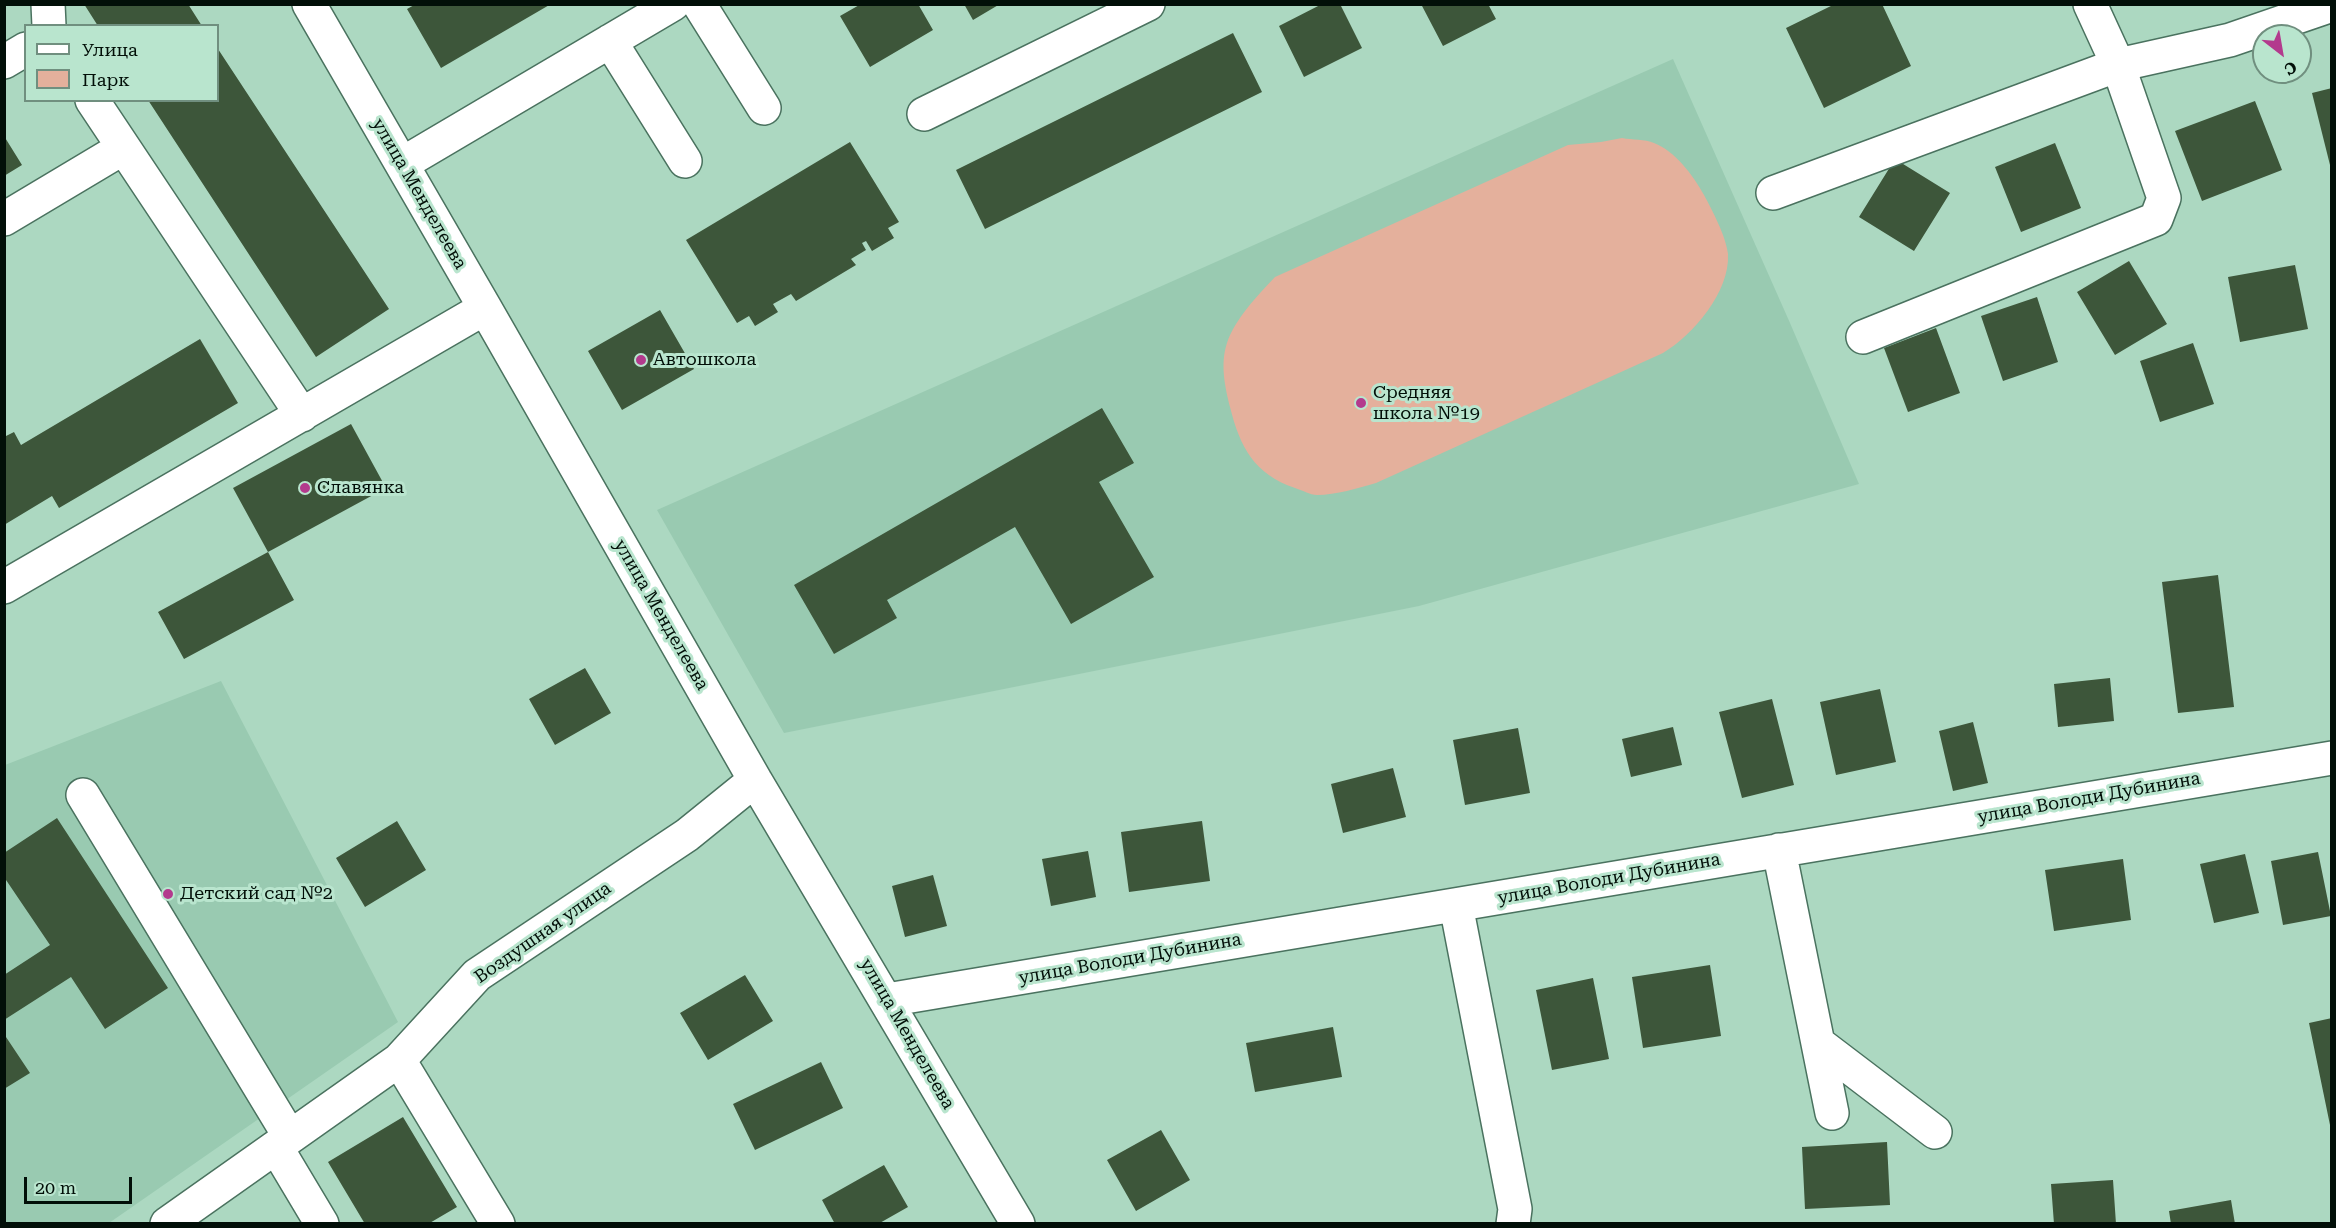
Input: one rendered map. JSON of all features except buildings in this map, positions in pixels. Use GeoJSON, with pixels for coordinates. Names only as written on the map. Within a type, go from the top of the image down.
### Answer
{"type":"FeatureCollection","features":[{"type":"Feature","properties":{"kind":"street"},"geometry":{"type":"LineString","coordinates":[[48,4],[49,24]]}},
{"type":"Feature","properties":{"kind":"street","name":"улица Менделеева"},"geometry":{"type":"LineString","coordinates":[[309,4],[755,780],[1018,1224]]}},
{"type":"Feature","properties":{"kind":"street"},"geometry":{"type":"LineString","coordinates":[[402,164],[674,4]]}},
{"type":"Feature","properties":{"kind":"street"},"geometry":{"type":"LineString","coordinates":[[699,4],[765,108]]}},
{"type":"Feature","properties":{"kind":"street"},"geometry":{"type":"LineString","coordinates":[[924,114],[1148,4]]}},
{"type":"Feature","properties":{"kind":"street"},"geometry":{"type":"LineString","coordinates":[[1863,337],[2156,219],[2164,198],[2118,65],[2090,4]]}},
{"type":"Feature","properties":{"kind":"street"},"geometry":{"type":"LineString","coordinates":[[1773,193],[2118,65],[2230,40],[2331,4]]}},
{"type":"Feature","properties":{"kind":"street"},"geometry":{"type":"LineString","coordinates":[[610,41],[685,161]]}},
{"type":"Feature","properties":{"kind":"street"},"geometry":{"type":"LineString","coordinates":[[4,62],[24,50]]}},
{"type":"Feature","properties":{"kind":"street"},"geometry":{"type":"LineString","coordinates":[[93,102],[302,415]]}},
{"type":"Feature","properties":{"kind":"street"},"geometry":{"type":"LineString","coordinates":[[4,219],[123,148]]}},
{"type":"Feature","properties":{"kind":"street"},"geometry":{"type":"LineString","coordinates":[[4,587],[485,308]]}},
{"type":"Feature","properties":{"kind":"street","name":"улица Володи Дубинина"},"geometry":{"type":"LineString","coordinates":[[887,1000],[2331,758]]}},
{"type":"Feature","properties":{"kind":"street","name":"Воздушная улица"},"geometry":{"type":"LineString","coordinates":[[167,1224],[399,1060],[477,975],[687,835],[755,780]]}},
{"type":"Feature","properties":{"kind":"street"},"geometry":{"type":"LineString","coordinates":[[82,795],[283,1142],[322,1224]]}},
{"type":"Feature","properties":{"kind":"street"},"geometry":{"type":"LineString","coordinates":[[1779,850],[1832,1113]]}},
{"type":"Feature","properties":{"kind":"street"},"geometry":{"type":"LineString","coordinates":[[1456,905],[1515,1209],[1513,1224]]}},
{"type":"Feature","properties":{"kind":"street"},"geometry":{"type":"LineString","coordinates":[[1818,1043],[1935,1131]]}},
{"type":"Feature","properties":{"kind":"street"},"geometry":{"type":"LineString","coordinates":[[399,1060],[498,1224]]}},
{"type":"Feature","properties":{"kind":"shaded area","name":"Средняя школа №19"},"geometry":{"type":"Polygon","coordinates":[[[1673,59],[1859,484],[1419,606],[784,733],[657,510],[1673,59]]]}},
{"type":"Feature","properties":{"kind":"shaded area","name":"Детский сад №2"},"geometry":{"type":"Polygon","coordinates":[[[221,681],[398,1022],[109,1223],[5,1224],[5,765],[221,681]]]}},
{"type":"Feature","properties":{"kind":"green space"},"geometry":{"type":"Polygon","coordinates":[[[1622,138],[1654,143],[1676,158],[1700,187],[1725,239],[1728,254],[1723,283],[1708,311],[1686,335],[1663,353],[1376,483],[1339,493],[1314,495],[1281,482],[1259,467],[1244,447],[1234,421],[1225,383],[1224,359],[1227,343],[1235,325],[1275,277],[1568,145],[1622,138]]]}},
{"type":"Feature","properties":{"kind":"place","name":"Автошкола"},"geometry":{"type":"Point","coordinates":[641,360]}},
{"type":"Feature","properties":{"kind":"place","name":"Средняя школа №19"},"geometry":{"type":"Point","coordinates":[1361,403]}},
{"type":"Feature","properties":{"kind":"place","name":"Славянка"},"geometry":{"type":"Point","coordinates":[305,488]}},
{"type":"Feature","properties":{"kind":"place","name":"Детский сад №2"},"geometry":{"type":"Point","coordinates":[168,894]}}]}
